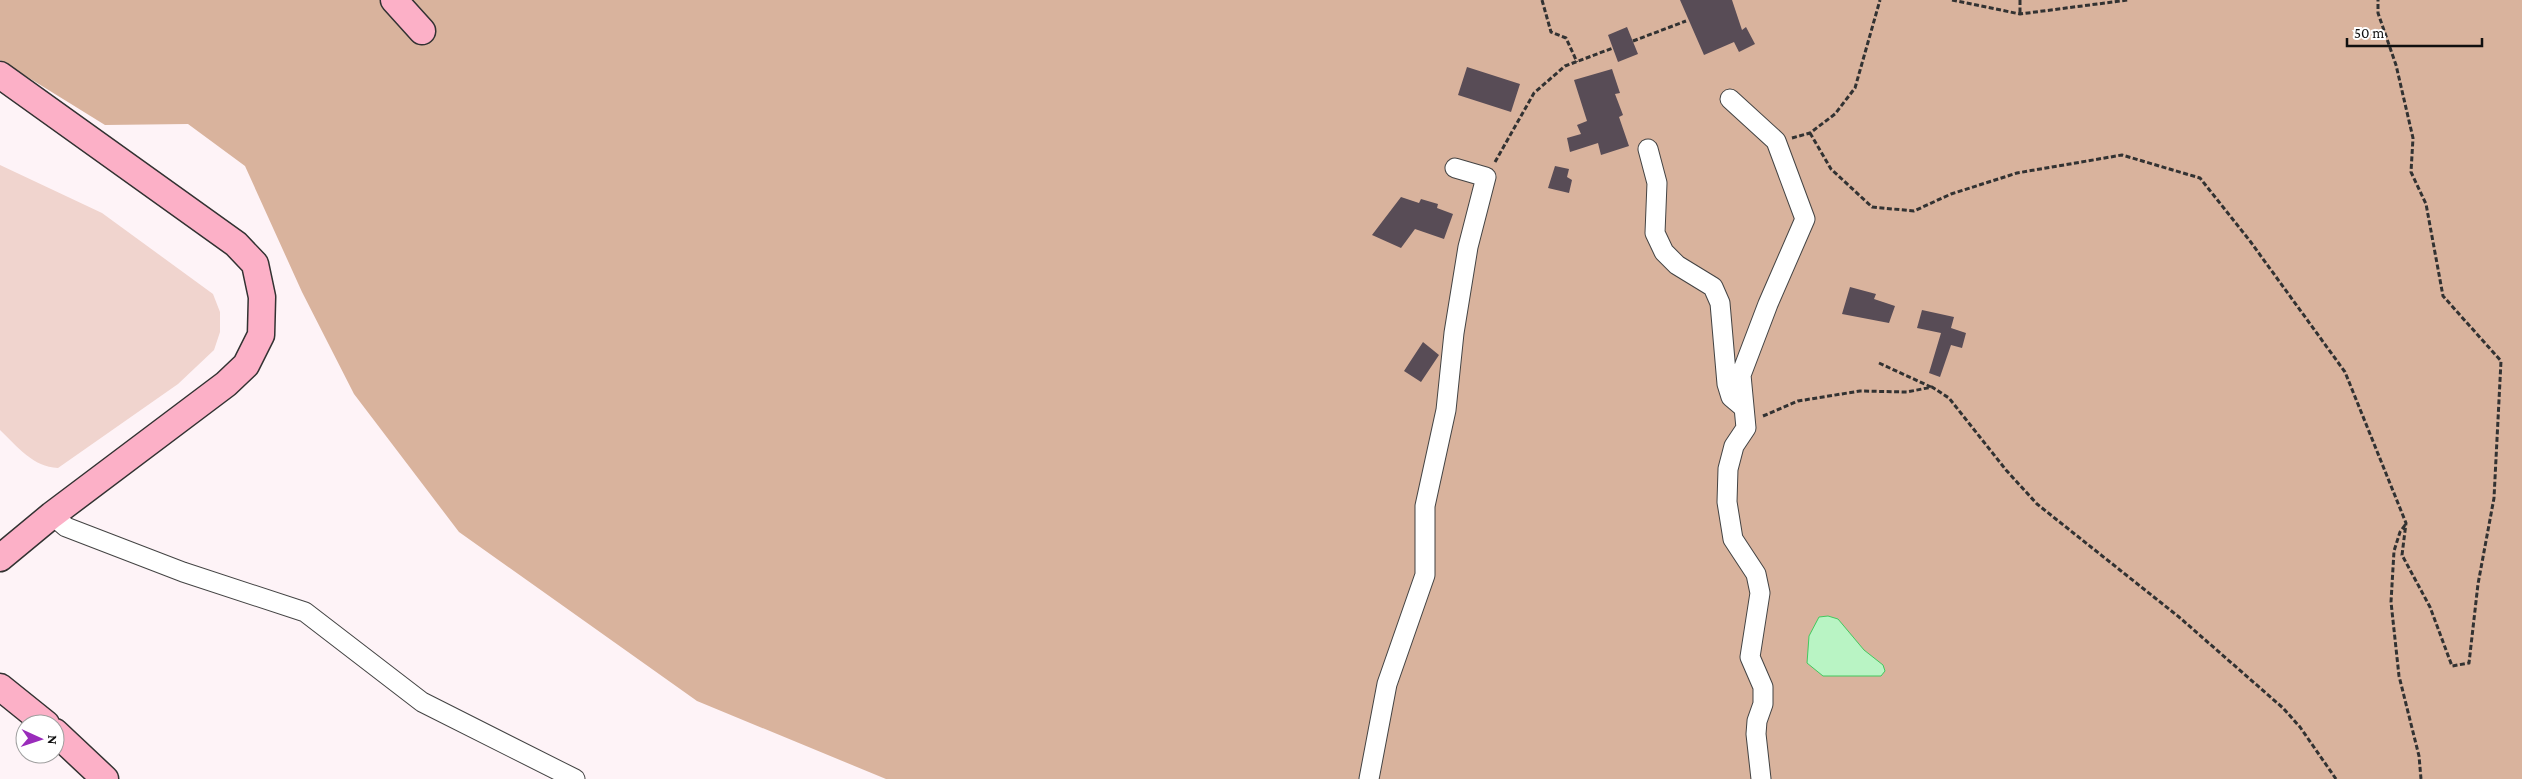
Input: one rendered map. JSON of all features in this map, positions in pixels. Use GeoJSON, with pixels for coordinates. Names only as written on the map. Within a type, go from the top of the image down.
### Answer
{"type":"FeatureCollection","features":[{"type":"Feature","properties":{"kind":"street"},"geometry":{"type":"LineString","coordinates":[[394,0],[422,31]]}},
{"type":"Feature","properties":{"kind":"street"},"geometry":{"type":"LineString","coordinates":[[0,75],[236,244],[255,264],[262,297],[261,335],[246,365],[226,384],[52,515],[0,558]]}},
{"type":"Feature","properties":{"kind":"street"},"geometry":{"type":"LineString","coordinates":[[1730,99],[1776,141],[1805,219],[1768,304],[1741,376],[1746,428],[1734,446],[1728,469],[1727,502],[1732,539],[1756,574],[1760,593],[1750,657],[1763,687],[1763,704],[1757,721],[1756,734],[1761,779]]}},
{"type":"Feature","properties":{"kind":"street"},"geometry":{"type":"LineString","coordinates":[[1648,149],[1657,183],[1656,234],[1664,252],[1677,266],[1713,287],[1720,303],[1727,384],[1731,397],[1744,408]]}},
{"type":"Feature","properties":{"kind":"street"},"geometry":{"type":"LineString","coordinates":[[1369,779],[1388,684],[1425,575],[1425,506],[1446,410],[1454,333],[1468,247],[1486,177],[1455,168]]}},
{"type":"Feature","properties":{"kind":"street"},"geometry":{"type":"LineString","coordinates":[[52,515],[66,527],[183,572],[305,612],[422,702],[574,779]]}},
{"type":"Feature","properties":{"kind":"street"},"geometry":{"type":"LineString","coordinates":[[0,687],[35,714]]}},
{"type":"Feature","properties":{"kind":"street"},"geometry":{"type":"LineString","coordinates":[[65,741],[105,779]]}},
{"type":"Feature","properties":{"kind":"path"},"geometry":{"type":"LineString","coordinates":[[1542,0],[1552,32],[1566,38],[1576,62]]}},
{"type":"Feature","properties":{"kind":"path"},"geometry":{"type":"LineString","coordinates":[[1776,141],[1810,133],[1835,114],[1855,88],[1880,0]]}},
{"type":"Feature","properties":{"kind":"path"},"geometry":{"type":"LineString","coordinates":[[1952,0],[2020,14],[2128,0]]}},
{"type":"Feature","properties":{"kind":"path"},"geometry":{"type":"LineString","coordinates":[[2020,0],[2020,14]]}},
{"type":"Feature","properties":{"kind":"path"},"geometry":{"type":"LineString","coordinates":[[1810,133],[1832,169],[1872,207],[1914,211],[1951,194],[2017,173],[2122,155],[2200,178],[2250,241],[2345,372],[2406,523],[2402,555],[2430,607],[2452,666],[2469,663],[2478,584],[2494,498],[2501,361],[2443,296],[2426,204],[2411,172],[2413,138],[2396,65],[2378,13],[2378,0]]}},
{"type":"Feature","properties":{"kind":"path"},"geometry":{"type":"LineString","coordinates":[[1633,41],[1686,21]]}},
{"type":"Feature","properties":{"kind":"path"},"geometry":{"type":"LineString","coordinates":[[1486,177],[1534,93],[1565,66],[1613,48]]}},
{"type":"Feature","properties":{"kind":"path"},"geometry":{"type":"LineString","coordinates":[[1879,363],[1932,387],[1949,398],[2006,470],[2037,504],[2179,617],[2254,685],[2283,708],[2300,727],[2336,779]]}},
{"type":"Feature","properties":{"kind":"path"},"geometry":{"type":"LineString","coordinates":[[1746,428],[1767,414],[1798,400],[1860,391],[1906,392],[1932,387]]}},
{"type":"Feature","properties":{"kind":"path"},"geometry":{"type":"LineString","coordinates":[[2406,523],[2400,532],[2394,551],[2391,602],[2399,676],[2419,756],[2421,779]]}},
{"type":"Feature","properties":{"kind":"shaded area"},"geometry":{"type":"Polygon","coordinates":[[[0,0],[2522,0],[2522,779],[886,779],[697,701],[459,532],[354,394],[302,292],[245,166],[188,124],[105,125],[0,60],[0,0]]]}},
{"type":"Feature","properties":{"kind":"shaded area"},"geometry":{"type":"Polygon","coordinates":[[[0,165],[102,213],[213,294],[220,312],[220,332],[214,350],[178,384],[58,468],[49,467],[33,460],[0,430],[0,165]]]}},
{"type":"Feature","properties":{"kind":"shaded area"},"geometry":{"type":"Polygon","coordinates":[[[1828,616],[1838,619],[1864,650],[1883,665],[1885,671],[1881,676],[1823,676],[1807,663],[1809,636],[1819,617],[1828,616]]]}},
{"type":"Feature","properties":{"kind":"building"},"geometry":{"type":"Polygon","coordinates":[[[1680,0],[1732,0],[1742,30],[1746,27],[1755,44],[1739,52],[1734,42],[1704,55],[1680,0]]]}},
{"type":"Feature","properties":{"kind":"building"},"geometry":{"type":"Polygon","coordinates":[[[1627,27],[1638,54],[1618,62],[1608,35],[1627,27]]]}},
{"type":"Feature","properties":{"kind":"building"},"geometry":{"type":"Polygon","coordinates":[[[1467,67],[1520,84],[1511,112],[1458,95],[1467,67]]]}},
{"type":"Feature","properties":{"kind":"building"},"geometry":{"type":"Polygon","coordinates":[[[1612,69],[1620,93],[1615,94],[1623,115],[1619,117],[1629,146],[1601,155],[1598,143],[1570,152],[1567,138],[1581,134],[1577,125],[1587,121],[1574,80],[1612,69]]]}},
{"type":"Feature","properties":{"kind":"building"},"geometry":{"type":"Polygon","coordinates":[[[1555,166],[1569,169],[1567,177],[1572,180],[1569,193],[1548,188],[1555,166]]]}},
{"type":"Feature","properties":{"kind":"building"},"geometry":{"type":"Polygon","coordinates":[[[1401,197],[1419,203],[1421,199],[1438,204],[1437,208],[1453,214],[1444,239],[1415,229],[1401,248],[1372,235],[1401,197]]]}},
{"type":"Feature","properties":{"kind":"building"},"geometry":{"type":"Polygon","coordinates":[[[1850,287],[1876,294],[1874,299],[1895,306],[1889,323],[1842,314],[1850,287]]]}},
{"type":"Feature","properties":{"kind":"building"},"geometry":{"type":"Polygon","coordinates":[[[1922,310],[1954,317],[1951,328],[1966,333],[1962,348],[1951,345],[1940,377],[1929,373],[1941,333],[1917,328],[1922,310]]]}},
{"type":"Feature","properties":{"kind":"building"},"geometry":{"type":"Polygon","coordinates":[[[1423,342],[1439,355],[1421,382],[1404,371],[1423,342]]]}}]}
